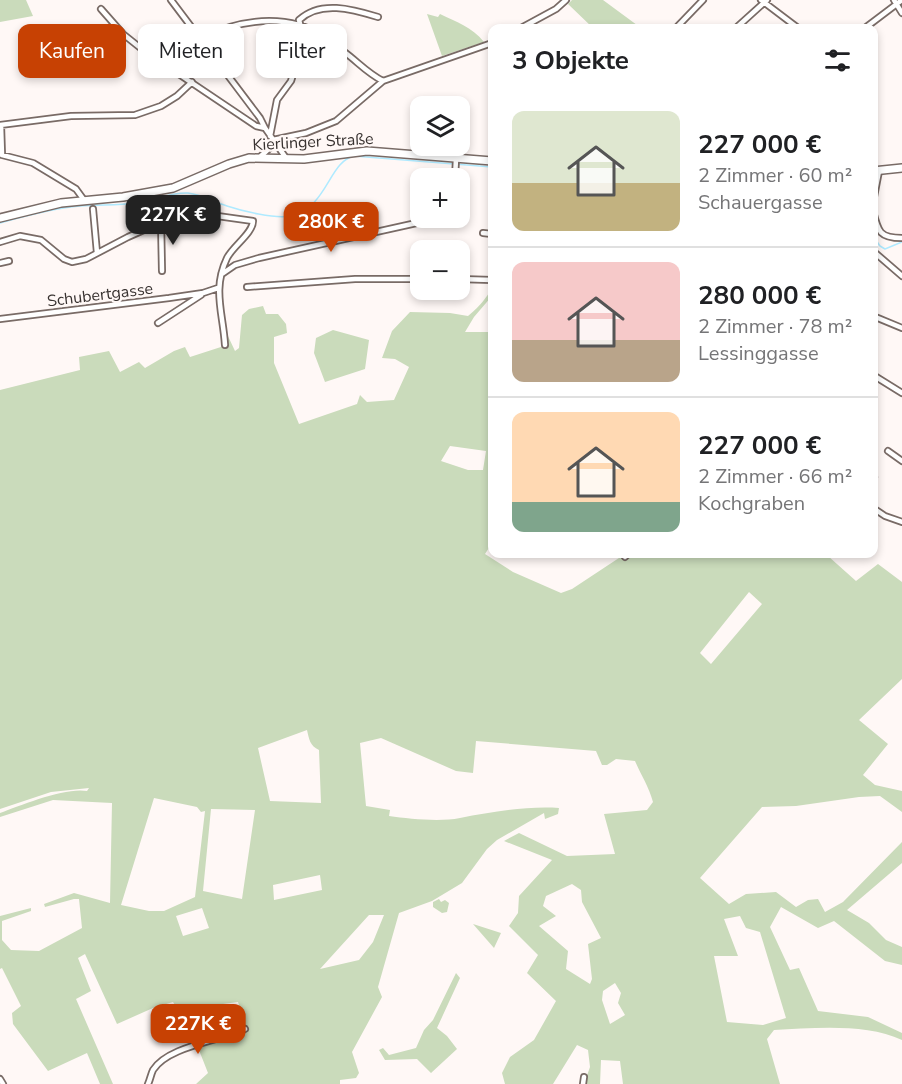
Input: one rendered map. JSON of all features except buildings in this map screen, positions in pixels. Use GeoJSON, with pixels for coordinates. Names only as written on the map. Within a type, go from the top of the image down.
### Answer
{"type":"FeatureCollection","features":[{"type":"Feature","properties":{"kind":"main road","name":"Kierlinger Straße"},"geometry":{"type":"LineString","coordinates":[[0,218],[61,203],[123,198],[173,188],[237,161],[260,157],[314,158],[368,151],[456,163],[488,161]]}},
{"type":"Feature","properties":{"kind":"main road"},"geometry":{"type":"LineString","coordinates":[[878,171],[902,168]]}},
{"type":"Feature","properties":{"kind":"street"},"geometry":{"type":"LineString","coordinates":[[171,0],[190,24]]}},
{"type":"Feature","properties":{"kind":"street"},"geometry":{"type":"LineString","coordinates":[[528,24],[556,9],[566,0]]}},
{"type":"Feature","properties":{"kind":"street"},"geometry":{"type":"LineString","coordinates":[[680,24],[703,0]]}},
{"type":"Feature","properties":{"kind":"street"},"geometry":{"type":"LineString","coordinates":[[870,24],[895,2],[902,0]]}},
{"type":"Feature","properties":{"kind":"street"},"geometry":{"type":"LineString","coordinates":[[740,24],[764,1],[793,24]]}},
{"type":"Feature","properties":{"kind":"street"},"geometry":{"type":"LineString","coordinates":[[895,2],[902,13]]}},
{"type":"Feature","properties":{"kind":"street"},"geometry":{"type":"LineString","coordinates":[[299,24],[304,14],[325,5],[343,7],[378,17]]}},
{"type":"Feature","properties":{"kind":"street"},"geometry":{"type":"LineString","coordinates":[[100,9],[114,24]]}},
{"type":"Feature","properties":{"kind":"street"},"geometry":{"type":"LineString","coordinates":[[243,24],[268,20],[293,24]]}},
{"type":"Feature","properties":{"kind":"street"},"geometry":{"type":"LineString","coordinates":[[126,36],[256,126],[265,128]]}},
{"type":"Feature","properties":{"kind":"street"},"geometry":{"type":"LineString","coordinates":[[273,140],[306,133],[336,121],[383,81],[488,44]]}},
{"type":"Feature","properties":{"kind":"street"},"geometry":{"type":"LineString","coordinates":[[347,56],[369,74],[383,81]]}},
{"type":"Feature","properties":{"kind":"street"},"geometry":{"type":"LineString","coordinates":[[230,78],[286,158]]}},
{"type":"Feature","properties":{"kind":"street"},"geometry":{"type":"LineString","coordinates":[[260,157],[273,140],[277,100],[292,78]]}},
{"type":"Feature","properties":{"kind":"street"},"geometry":{"type":"LineString","coordinates":[[84,200],[76,189],[33,163],[2,156],[0,125],[71,116],[135,115],[161,106],[177,96],[192,82]]}},
{"type":"Feature","properties":{"kind":"street"},"geometry":{"type":"LineString","coordinates":[[456,163],[456,168]]}},
{"type":"Feature","properties":{"kind":"street"},"geometry":{"type":"LineString","coordinates":[[93,209],[97,253]]}},
{"type":"Feature","properties":{"kind":"street"},"geometry":{"type":"LineString","coordinates":[[0,242],[20,236],[41,240],[71,262],[81,261],[176,215],[188,213],[253,221],[252,228],[234,247],[226,260],[218,288],[225,345]]}},
{"type":"Feature","properties":{"kind":"street"},"geometry":{"type":"LineString","coordinates":[[161,221],[162,271]]}},
{"type":"Feature","properties":{"kind":"street"},"geometry":{"type":"LineString","coordinates":[[222,274],[235,265],[259,258],[410,224]]}},
{"type":"Feature","properties":{"kind":"street"},"geometry":{"type":"LineString","coordinates":[[878,230],[881,234],[890,238],[902,238]]}},
{"type":"Feature","properties":{"kind":"street"},"geometry":{"type":"LineString","coordinates":[[483,233],[488,234]]}},
{"type":"Feature","properties":{"kind":"street"},"geometry":{"type":"LineString","coordinates":[[878,255],[902,276]]}},
{"type":"Feature","properties":{"kind":"street"},"geometry":{"type":"LineString","coordinates":[[0,263],[9,261]]}},
{"type":"Feature","properties":{"kind":"street"},"geometry":{"type":"LineString","coordinates":[[247,287],[355,279],[410,279]]}},
{"type":"Feature","properties":{"kind":"street"},"geometry":{"type":"LineString","coordinates":[[470,279],[488,280]]}},
{"type":"Feature","properties":{"kind":"street","name":"Schubertgasse"},"geometry":{"type":"LineString","coordinates":[[0,319],[203,293],[218,288]]}},
{"type":"Feature","properties":{"kind":"street","name":"Schubertgasse"},"geometry":{"type":"LineString","coordinates":[[158,323],[203,293]]}},
{"type":"Feature","properties":{"kind":"street"},"geometry":{"type":"LineString","coordinates":[[878,318],[902,328]]}},
{"type":"Feature","properties":{"kind":"street"},"geometry":{"type":"LineString","coordinates":[[878,378],[902,393]]}},
{"type":"Feature","properties":{"kind":"street"},"geometry":{"type":"LineString","coordinates":[[888,452],[902,461]]}},
{"type":"Feature","properties":{"kind":"street"},"geometry":{"type":"LineString","coordinates":[[878,511],[902,522]]}},
{"type":"Feature","properties":{"kind":"street"},"geometry":{"type":"LineString","coordinates":[[148,1084],[153,1069],[169,1056],[196,1044],[232,1035],[244,1029]]}},
{"type":"Feature","properties":{"kind":"street"},"geometry":{"type":"LineString","coordinates":[[583,1084],[584,1077]]}},
{"type":"Feature","properties":{"kind":"street"},"geometry":{"type":"LineString","coordinates":[[0,1079],[3,1084]]}},
{"type":"Feature","properties":{"kind":"green space"},"geometry":{"type":"Polygon","coordinates":[[[0,0],[26,0],[33,16],[0,22],[0,0]]]}},
{"type":"Feature","properties":{"kind":"green space"},"geometry":{"type":"Polygon","coordinates":[[[572,0],[603,0],[636,24],[589,24],[568,4],[572,0]]]}},
{"type":"Feature","properties":{"kind":"green space"},"geometry":{"type":"Polygon","coordinates":[[[427,14],[438,17],[440,14],[458,22],[474,32],[484,42],[442,56],[427,14]]]}},
{"type":"Feature","properties":{"kind":"green space"},"geometry":{"type":"Polygon","coordinates":[[[488,294],[488,301],[465,332],[488,332],[488,549],[485,554],[488,558],[513,572],[561,593],[572,589],[619,558],[830,558],[856,581],[878,564],[902,582],[902,679],[859,720],[888,744],[863,775],[875,785],[902,791],[902,812],[880,796],[796,806],[762,807],[700,878],[729,904],[746,894],[776,892],[796,907],[808,900],[818,899],[825,912],[843,902],[902,842],[902,863],[847,910],[869,923],[886,940],[902,947],[902,965],[885,961],[834,921],[818,928],[781,907],[770,927],[790,970],[799,968],[818,1011],[868,1017],[902,1033],[902,1040],[856,1029],[774,1030],[767,1039],[780,1084],[623,1084],[620,1061],[601,1060],[600,1084],[584,1084],[590,1067],[588,1050],[577,1045],[553,1084],[505,1084],[502,1073],[510,1057],[534,1040],[556,1001],[527,973],[538,955],[509,926],[518,913],[519,896],[552,860],[504,841],[519,833],[567,856],[615,854],[604,814],[647,810],[653,802],[635,761],[616,759],[607,765],[602,765],[596,751],[476,741],[473,773],[456,771],[381,738],[360,743],[366,806],[390,810],[389,816],[443,820],[521,809],[559,808],[558,814],[545,819],[544,813],[497,840],[487,849],[462,883],[432,901],[399,913],[378,987],[382,997],[352,1052],[359,1073],[356,1078],[340,1080],[340,1084],[196,1084],[208,1073],[197,1045],[247,1032],[238,1002],[178,1010],[173,1002],[117,1024],[85,954],[78,958],[91,991],[76,999],[113,1084],[100,1084],[87,1053],[48,1071],[13,1024],[12,1013],[21,1006],[2,968],[0,969],[0,916],[31,908],[31,911],[2,921],[2,940],[11,950],[39,951],[82,928],[79,899],[45,907],[44,904],[74,893],[110,903],[112,803],[53,800],[0,817],[0,813],[31,801],[78,790],[87,791],[89,788],[51,792],[0,809],[0,390],[80,370],[79,357],[109,351],[120,372],[139,362],[145,368],[185,347],[190,357],[224,346],[227,334],[235,351],[239,348],[242,315],[249,309],[263,306],[266,314],[278,314],[286,324],[287,333],[274,337],[274,363],[299,424],[357,404],[360,395],[367,402],[394,400],[409,367],[395,359],[382,358],[392,331],[410,312],[468,316],[488,294]],[[450,446],[441,461],[468,470],[483,470],[486,451],[450,446]],[[749,592],[700,653],[711,664],[762,604],[749,592]],[[307,730],[258,748],[270,801],[321,803],[319,750],[309,739],[307,730]],[[154,798],[121,905],[149,911],[164,911],[195,897],[205,811],[201,812],[197,807],[154,798]],[[211,809],[203,891],[242,899],[255,810],[211,809]],[[320,875],[273,885],[274,900],[322,890],[320,875]],[[572,884],[546,896],[543,906],[556,916],[539,926],[568,951],[566,969],[590,984],[592,979],[588,944],[601,938],[582,902],[581,890],[572,884]],[[202,908],[176,916],[183,936],[209,928],[202,908]],[[369,915],[320,969],[359,960],[373,942],[384,915],[369,915]],[[740,916],[724,919],[738,956],[714,956],[727,1022],[763,1025],[786,1018],[760,932],[746,928],[740,916]],[[615,983],[603,991],[602,1000],[610,1024],[625,1015],[618,1003],[621,993],[615,983]]]}},
{"type":"Feature","properties":{"kind":"green space"},"geometry":{"type":"Polygon","coordinates":[[[333,330],[369,340],[365,369],[325,382],[314,353],[316,338],[333,330]]]}},
{"type":"Feature","properties":{"kind":"green space"},"geometry":{"type":"Polygon","coordinates":[[[439,899],[441,902],[445,900],[449,903],[447,912],[442,913],[433,907],[433,902],[439,899]]]}},
{"type":"Feature","properties":{"kind":"green space"},"geometry":{"type":"Polygon","coordinates":[[[473,924],[501,933],[494,948],[473,924]]]}},
{"type":"Feature","properties":{"kind":"green space"},"geometry":{"type":"Polygon","coordinates":[[[456,973],[460,978],[437,1028],[457,1049],[431,1073],[417,1059],[385,1060],[379,1050],[383,1048],[389,1055],[416,1048],[424,1030],[433,1020],[456,973]]]}},
{"type":"Feature","properties":{"kind":"waterway"},"geometry":{"type":"LineString","coordinates":[[0,223],[60,209],[87,205],[128,204],[182,193],[199,195],[250,212],[284,217],[303,211],[312,204],[338,167],[345,160],[354,156],[488,167]]}},
{"type":"Feature","properties":{"kind":"waterway"},"geometry":{"type":"LineString","coordinates":[[878,243],[885,249],[902,242]]}}]}
